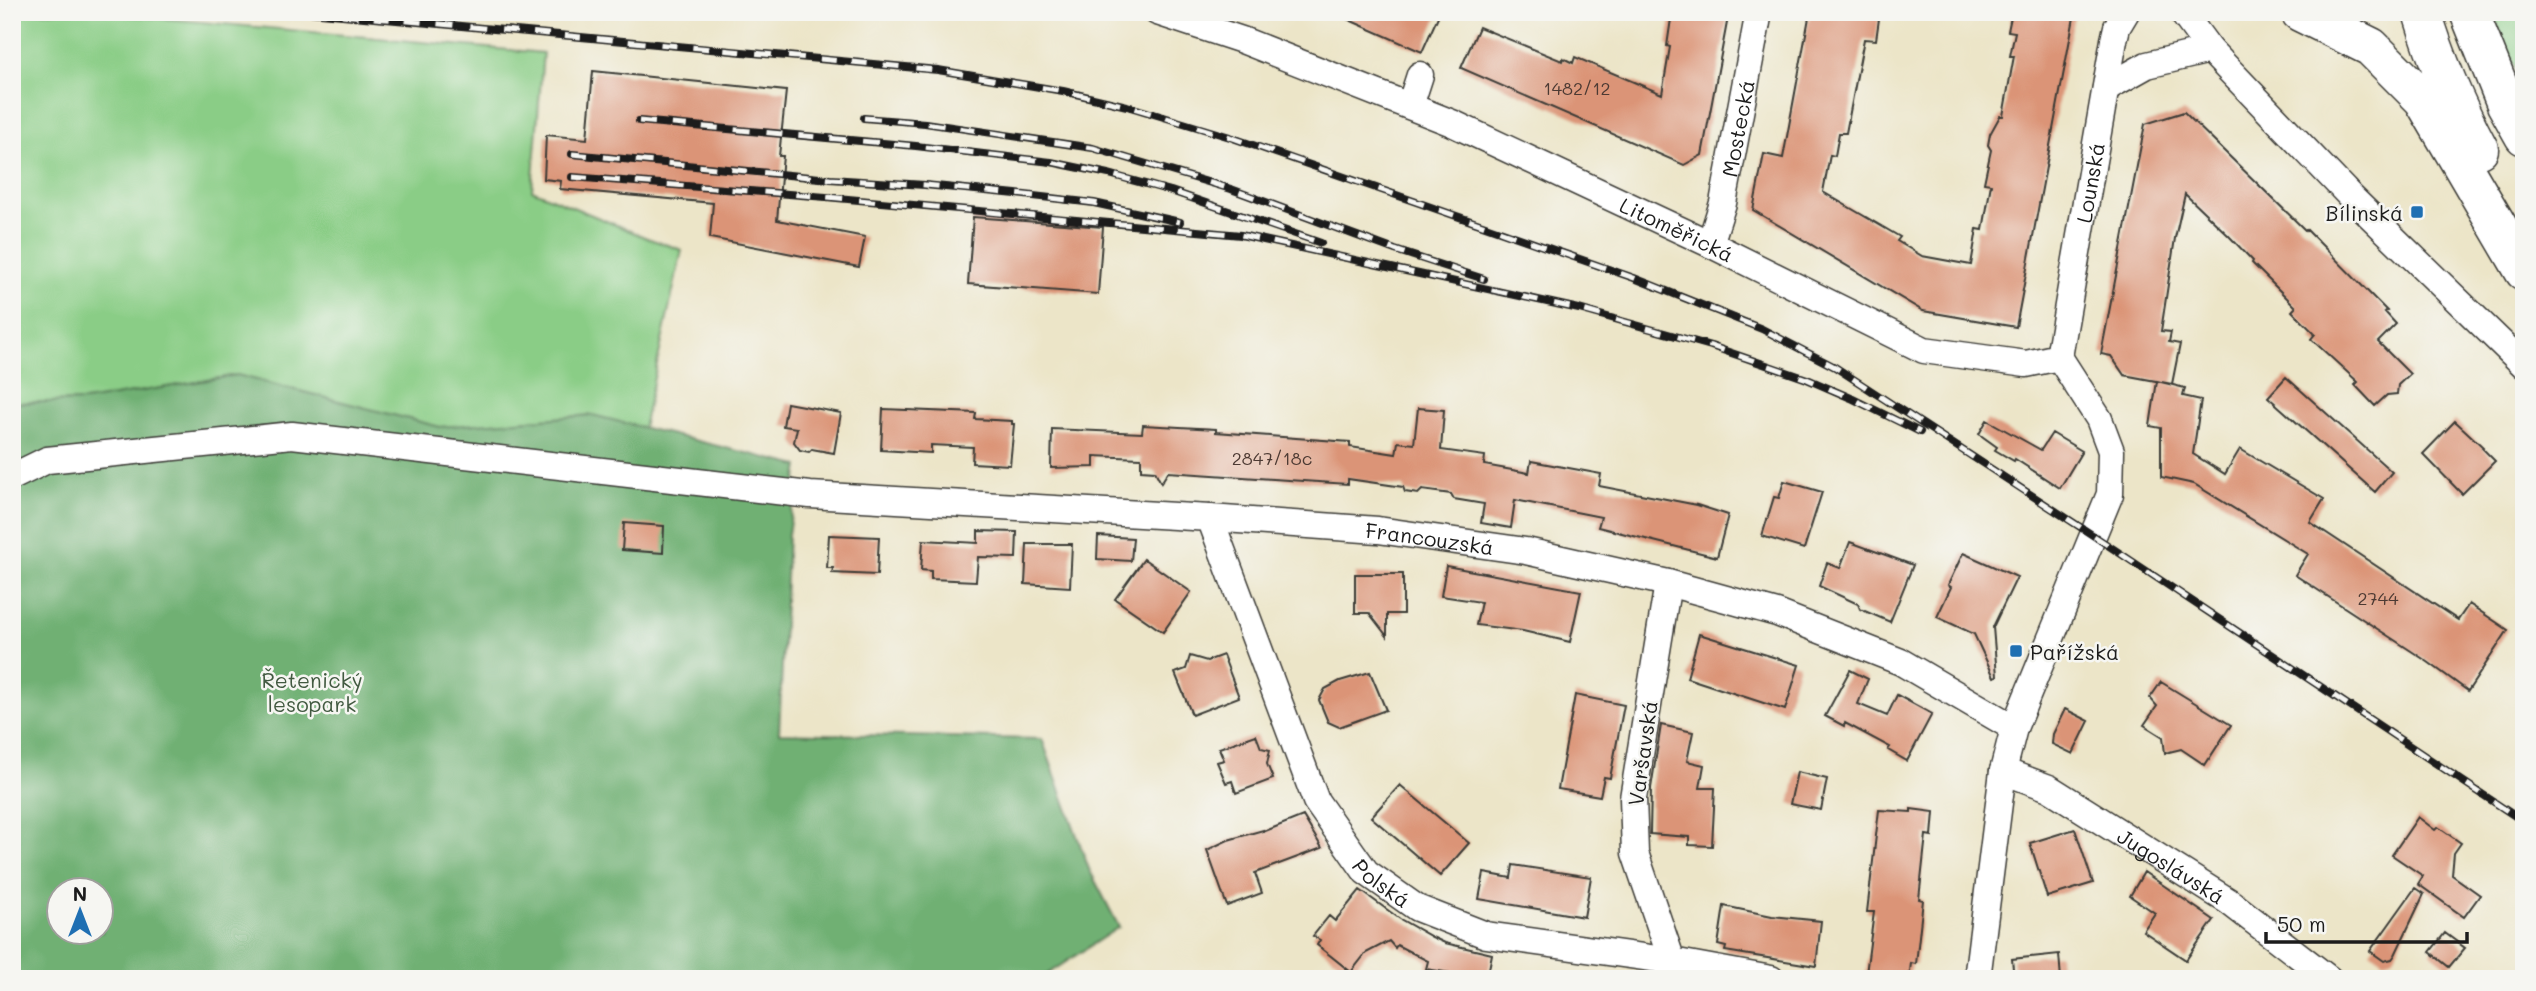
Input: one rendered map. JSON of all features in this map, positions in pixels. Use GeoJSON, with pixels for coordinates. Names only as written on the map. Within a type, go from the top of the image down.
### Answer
{"type":"FeatureCollection","features":[{"type":"Feature","properties":{"kind":"highway"},"geometry":{"type":"LineString","coordinates":[[2300,12],[2371,47],[2423,99],[2524,271]]}},
{"type":"Feature","properties":{"kind":"highway"},"geometry":{"type":"LineString","coordinates":[[2422,12],[2464,121],[2524,229]]}},
{"type":"Feature","properties":{"kind":"highway"},"geometry":{"type":"LineString","coordinates":[[2469,12],[2506,104],[2524,135]]}},
{"type":"Feature","properties":{"kind":"street","name":"Litoměřická"},"geometry":{"type":"LineString","coordinates":[[1157,12],[1242,40],[1452,123],[1710,244],[1924,350],[2025,364],[2059,357]]}},
{"type":"Feature","properties":{"kind":"street","name":"Mostecká"},"geometry":{"type":"LineString","coordinates":[[1710,244],[1723,203],[1759,12]]}},
{"type":"Feature","properties":{"kind":"street","name":"Lounská"},"geometry":{"type":"LineString","coordinates":[[2059,357],[2106,88],[2118,27],[2126,12]]}},
{"type":"Feature","properties":{"kind":"street"},"geometry":{"type":"LineString","coordinates":[[2182,12],[2210,50],[2350,196],[2524,365]]}},
{"type":"Feature","properties":{"kind":"street"},"geometry":{"type":"LineString","coordinates":[[2106,88],[2147,65],[2210,50]]}},
{"type":"Feature","properties":{"kind":"street"},"geometry":{"type":"LineString","coordinates":[[1410,106],[1420,75]]}},
{"type":"Feature","properties":{"kind":"street"},"geometry":{"type":"LineString","coordinates":[[1977,979],[2003,771],[2014,728],[2110,494],[2111,451],[2099,419],[2059,357]]}},
{"type":"Feature","properties":{"kind":"street","name":"Francouzská"},"geometry":{"type":"LineString","coordinates":[[12,477],[47,460],[292,435],[810,495],[1378,530],[1526,551],[1668,583],[1777,613],[1901,662],[2014,728]]}},
{"type":"Feature","properties":{"kind":"street","name":"Polská"},"geometry":{"type":"LineString","coordinates":[[1210,518],[1316,801],[1366,872],[1417,908],[1486,935],[1672,961],[1771,979]]}},
{"type":"Feature","properties":{"kind":"street","name":"Varšavská"},"geometry":{"type":"LineString","coordinates":[[1668,583],[1633,798],[1635,853],[1672,961]]}},
{"type":"Feature","properties":{"kind":"street","name":"Jugoslávská"},"geometry":{"type":"LineString","coordinates":[[2003,771],[2049,788],[2228,901],[2329,979]]}},
{"type":"Feature","properties":{"kind":"green space"},"geometry":{"type":"Polygon","coordinates":[[[12,12],[92,12],[543,53],[532,190],[682,250],[643,428],[592,415],[440,427],[237,375],[85,401],[12,403],[12,12]]]}},
{"type":"Feature","properties":{"kind":"green space"},"geometry":{"type":"Polygon","coordinates":[[[2492,12],[2524,12],[2524,84],[2509,56],[2492,12]]]}},
{"type":"Feature","properties":{"kind":"green space","name":"Řetenický lesopark"},"geometry":{"type":"Polygon","coordinates":[[[237,375],[440,427],[592,415],[799,466],[788,534],[779,733],[1042,739],[1089,869],[1119,927],[1040,979],[12,979],[12,403],[85,401],[237,375]]]}},
{"type":"Feature","properties":{"kind":"building"},"geometry":{"type":"Polygon","coordinates":[[[1331,12],[1440,12],[1422,52],[1331,12]]]}},
{"type":"Feature","properties":{"kind":"building"},"geometry":{"type":"Polygon","coordinates":[[[1672,12],[1729,12],[1702,155],[1684,165],[1461,68],[1479,27],[1562,61],[1563,58],[1573,63],[1575,57],[1662,94],[1670,47],[1667,46],[1672,12]]]}},
{"type":"Feature","properties":{"kind":"building"},"geometry":{"type":"Polygon","coordinates":[[[1810,12],[1880,12],[1876,40],[1864,39],[1846,133],[1839,133],[1835,156],[1830,155],[1823,192],[1900,237],[1897,241],[1922,256],[1971,265],[1977,229],[1983,230],[1991,184],[1984,183],[1991,150],[1988,145],[1990,134],[2000,116],[2003,116],[2014,56],[2010,56],[2015,32],[2008,31],[2012,12],[2075,12],[2016,327],[1923,311],[1753,210],[1764,154],[1783,158],[1810,12]]]}},
{"type":"Feature","properties":{"kind":"building"},"geometry":{"type":"Polygon","coordinates":[[[593,71],[786,91],[779,156],[783,156],[777,220],[865,237],[859,267],[710,238],[713,203],[560,189],[561,181],[544,179],[546,135],[587,139],[593,71]]]}},
{"type":"Feature","properties":{"kind":"building"},"geometry":{"type":"Polygon","coordinates":[[[2184,112],[2387,311],[2385,312],[2396,324],[2378,342],[2410,374],[2398,385],[2397,394],[2387,395],[2375,406],[2355,385],[2358,382],[2311,339],[2315,334],[2292,311],[2296,307],[2185,194],[2175,238],[2161,331],[2171,332],[2169,342],[2180,344],[2172,384],[2124,375],[2111,356],[2101,354],[2145,124],[2184,112]]]}},
{"type":"Feature","properties":{"kind":"building"},"geometry":{"type":"Polygon","coordinates":[[[973,217],[1103,227],[1098,294],[968,284],[973,217]]]}},
{"type":"Feature","properties":{"kind":"building"},"geometry":{"type":"Polygon","coordinates":[[[2286,377],[2392,472],[2375,492],[2268,397],[2286,377]]]}},
{"type":"Feature","properties":{"kind":"building"},"geometry":{"type":"Polygon","coordinates":[[[2157,381],[2185,388],[2183,396],[2201,400],[2193,454],[2225,474],[2240,449],[2324,499],[2310,522],[2458,620],[2469,604],[2508,630],[2468,691],[2295,575],[2308,554],[2194,484],[2161,477],[2161,428],[2150,426],[2157,381]]]}},
{"type":"Feature","properties":{"kind":"building"},"geometry":{"type":"Polygon","coordinates":[[[787,403],[841,413],[834,453],[800,450],[794,442],[797,428],[783,426],[787,403]]]}},
{"type":"Feature","properties":{"kind":"building"},"geometry":{"type":"Polygon","coordinates":[[[1418,408],[1444,410],[1441,450],[1485,456],[1484,465],[1529,473],[1531,461],[1601,474],[1599,486],[1697,505],[1728,515],[1717,557],[1598,527],[1601,517],[1515,500],[1511,528],[1481,523],[1484,504],[1454,499],[1451,494],[1422,490],[1418,494],[1405,492],[1403,487],[1348,479],[1348,484],[1168,472],[1161,483],[1155,471],[1141,470],[1141,458],[1094,456],[1094,467],[1051,468],[1052,429],[1142,433],[1143,425],[1350,442],[1350,447],[1396,454],[1398,442],[1414,444],[1418,408]]]}},
{"type":"Feature","properties":{"kind":"building"},"geometry":{"type":"Polygon","coordinates":[[[883,409],[976,413],[975,419],[1012,421],[1014,424],[1010,465],[972,463],[973,447],[931,445],[931,453],[881,450],[883,409]]]}},
{"type":"Feature","properties":{"kind":"building"},"geometry":{"type":"Polygon","coordinates":[[[1987,420],[2041,450],[2052,433],[2082,451],[2060,488],[2015,459],[2014,461],[1995,450],[1997,447],[1979,434],[1987,420]]]}},
{"type":"Feature","properties":{"kind":"building"},"geometry":{"type":"Polygon","coordinates":[[[2455,421],[2495,461],[2462,494],[2423,454],[2455,421]]]}},
{"type":"Feature","properties":{"kind":"building"},"geometry":{"type":"Polygon","coordinates":[[[1784,481],[1822,492],[1804,549],[1762,536],[1774,497],[1779,498],[1784,481]]]}},
{"type":"Feature","properties":{"kind":"building"},"geometry":{"type":"Polygon","coordinates":[[[624,523],[664,526],[663,553],[622,550],[624,523]]]}},
{"type":"Feature","properties":{"kind":"building"},"geometry":{"type":"Polygon","coordinates":[[[978,531],[1017,532],[1016,558],[978,557],[976,581],[931,579],[931,571],[921,570],[923,540],[978,543],[978,531]]]}},
{"type":"Feature","properties":{"kind":"building"},"geometry":{"type":"Polygon","coordinates":[[[829,535],[879,537],[877,575],[832,573],[833,568],[827,568],[829,535]]]}},
{"type":"Feature","properties":{"kind":"building"},"geometry":{"type":"Polygon","coordinates":[[[1098,536],[1133,538],[1131,561],[1097,559],[1098,536]]]}},
{"type":"Feature","properties":{"kind":"building"},"geometry":{"type":"Polygon","coordinates":[[[1850,542],[1913,565],[1890,622],[1819,586],[1827,563],[1840,568],[1850,542]]]}},
{"type":"Feature","properties":{"kind":"building"},"geometry":{"type":"Polygon","coordinates":[[[1027,544],[1072,544],[1070,587],[1025,584],[1027,544]]]}},
{"type":"Feature","properties":{"kind":"building"},"geometry":{"type":"Polygon","coordinates":[[[1963,553],[2017,577],[1993,627],[1997,676],[1994,677],[1974,634],[1937,617],[1963,553]]]}},
{"type":"Feature","properties":{"kind":"building"},"geometry":{"type":"Polygon","coordinates":[[[1144,559],[1191,592],[1163,632],[1115,599],[1144,559]]]}},
{"type":"Feature","properties":{"kind":"building"},"geometry":{"type":"Polygon","coordinates":[[[1446,566],[1581,591],[1570,642],[1523,631],[1476,625],[1481,602],[1441,596],[1446,566]]]}},
{"type":"Feature","properties":{"kind":"building"},"geometry":{"type":"Polygon","coordinates":[[[1355,574],[1403,574],[1403,614],[1387,614],[1387,636],[1369,613],[1355,613],[1355,574]]]}},
{"type":"Feature","properties":{"kind":"building"},"geometry":{"type":"Polygon","coordinates":[[[1699,634],[1799,665],[1785,710],[1687,678],[1699,634]]]}},
{"type":"Feature","properties":{"kind":"building"},"geometry":{"type":"Polygon","coordinates":[[[1223,655],[1239,697],[1192,715],[1175,673],[1186,669],[1190,656],[1207,661],[1223,655]]]}},
{"type":"Feature","properties":{"kind":"building"},"geometry":{"type":"Polygon","coordinates":[[[1850,670],[1868,679],[1858,704],[1887,716],[1897,695],[1932,714],[1907,761],[1888,750],[1890,747],[1845,723],[1844,726],[1825,716],[1850,670]]]}},
{"type":"Feature","properties":{"kind":"building"},"geometry":{"type":"Polygon","coordinates":[[[1370,672],[1386,710],[1339,727],[1328,722],[1319,700],[1325,689],[1340,681],[1370,672]]]}},
{"type":"Feature","properties":{"kind":"building"},"geometry":{"type":"Polygon","coordinates":[[[2161,682],[2231,725],[2205,765],[2181,749],[2165,753],[2163,737],[2144,725],[2157,706],[2150,698],[2161,682]]]}},
{"type":"Feature","properties":{"kind":"building"},"geometry":{"type":"Polygon","coordinates":[[[1575,695],[1624,705],[1610,778],[1604,777],[1600,796],[1558,789],[1575,695]]]}},
{"type":"Feature","properties":{"kind":"building"},"geometry":{"type":"Polygon","coordinates":[[[2065,709],[2089,721],[2073,754],[2052,744],[2053,734],[2065,709]]]}},
{"type":"Feature","properties":{"kind":"building"},"geometry":{"type":"Polygon","coordinates":[[[1661,725],[1693,732],[1687,761],[1704,765],[1700,788],[1715,788],[1712,846],[1689,845],[1689,837],[1650,834],[1651,788],[1661,725]]]}},
{"type":"Feature","properties":{"kind":"building"},"geometry":{"type":"Polygon","coordinates":[[[1256,735],[1261,748],[1270,750],[1267,764],[1273,779],[1236,793],[1232,781],[1226,783],[1217,762],[1224,760],[1219,748],[1256,735]]]}},
{"type":"Feature","properties":{"kind":"building"},"geometry":{"type":"Polygon","coordinates":[[[1797,772],[1827,779],[1821,810],[1790,804],[1797,772]]]}},
{"type":"Feature","properties":{"kind":"building"},"geometry":{"type":"Polygon","coordinates":[[[1400,785],[1469,843],[1440,876],[1371,817],[1400,785]]]}},
{"type":"Feature","properties":{"kind":"building"},"geometry":{"type":"Polygon","coordinates":[[[1911,809],[1934,812],[1932,836],[1926,835],[1916,964],[1911,963],[1909,979],[1866,974],[1874,912],[1867,912],[1879,810],[1911,812],[1911,809]]]}},
{"type":"Feature","properties":{"kind":"building"},"geometry":{"type":"Polygon","coordinates":[[[1303,816],[1322,848],[1255,873],[1262,893],[1227,906],[1207,850],[1228,840],[1263,832],[1303,816]]]}},
{"type":"Feature","properties":{"kind":"building"},"geometry":{"type":"Polygon","coordinates":[[[2418,817],[2435,830],[2438,827],[2461,843],[2454,853],[2452,875],[2480,895],[2464,917],[2418,884],[2423,876],[2392,855],[2418,817]]]}},
{"type":"Feature","properties":{"kind":"building"},"geometry":{"type":"Polygon","coordinates":[[[2075,829],[2093,883],[2047,897],[2030,843],[2075,829]]]}},
{"type":"Feature","properties":{"kind":"building"},"geometry":{"type":"Polygon","coordinates":[[[1513,865],[1591,877],[1584,917],[1479,899],[1484,873],[1511,878],[1513,865]]]}},
{"type":"Feature","properties":{"kind":"building"},"geometry":{"type":"Polygon","coordinates":[[[2144,872],[2214,920],[2186,960],[2143,931],[2155,913],[2130,896],[2144,872]]]}},
{"type":"Feature","properties":{"kind":"building"},"geometry":{"type":"Polygon","coordinates":[[[2415,888],[2424,894],[2395,955],[2384,961],[2370,951],[2415,888]]]}},
{"type":"Feature","properties":{"kind":"building"},"geometry":{"type":"Polygon","coordinates":[[[1360,890],[1400,919],[1432,937],[1445,943],[1492,954],[1487,979],[1426,969],[1428,961],[1397,945],[1395,948],[1389,941],[1366,953],[1351,972],[1317,945],[1320,940],[1313,936],[1329,916],[1335,921],[1360,890]]]}},
{"type":"Feature","properties":{"kind":"building"},"geometry":{"type":"Polygon","coordinates":[[[1724,906],[1772,916],[1821,921],[1816,966],[1725,951],[1726,947],[1718,945],[1724,906]]]}},
{"type":"Feature","properties":{"kind":"building"},"geometry":{"type":"Polygon","coordinates":[[[2445,933],[2465,948],[2449,967],[2430,952],[2445,933]]]}},
{"type":"Feature","properties":{"kind":"building"},"geometry":{"type":"Polygon","coordinates":[[[2059,954],[2061,979],[2014,979],[2012,959],[2059,954]]]}},
{"type":"Feature","properties":{"kind":"railway"},"geometry":{"type":"LineString","coordinates":[[310,12],[938,70],[1063,91],[1127,106],[1230,137],[1634,278],[1762,329],[1835,367],[2524,822]]}},
{"type":"Feature","properties":{"kind":"railway"},"geometry":{"type":"LineString","coordinates":[[864,118],[925,123],[1093,148],[1231,189],[1395,250],[1484,279]]}},
{"type":"Feature","properties":{"kind":"railway"},"geometry":{"type":"LineString","coordinates":[[639,121],[916,146],[1051,162],[1171,191],[1321,243]]}},
{"type":"Feature","properties":{"kind":"railway"},"geometry":{"type":"LineString","coordinates":[[572,154],[1016,194],[1094,203],[1180,222]]}},
{"type":"Feature","properties":{"kind":"railway"},"geometry":{"type":"LineString","coordinates":[[572,177],[1241,235],[1579,309],[1711,346],[1807,379],[1920,432]]}},
{"type":"Feature","properties":{"kind":"place","name":"Bílinská"},"geometry":{"type":"Point","coordinates":[2417,212]}},
{"type":"Feature","properties":{"kind":"place","name":"Pařížská"},"geometry":{"type":"Point","coordinates":[2016,651]}}]}
